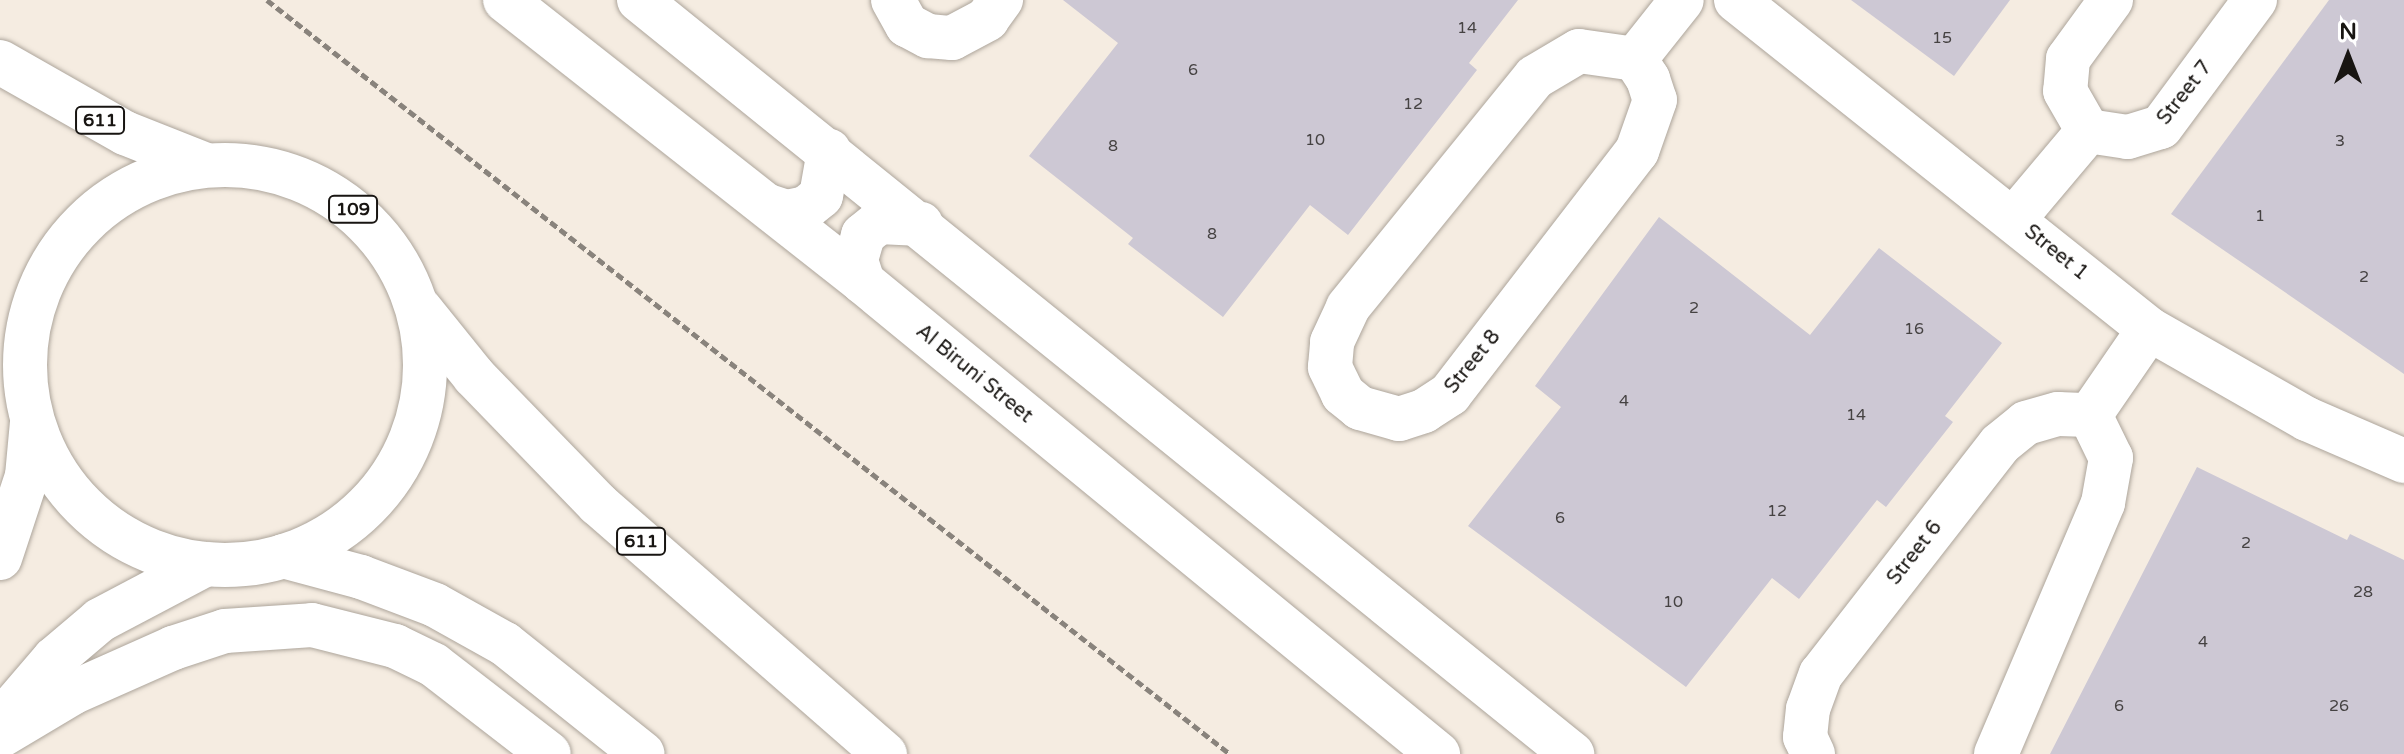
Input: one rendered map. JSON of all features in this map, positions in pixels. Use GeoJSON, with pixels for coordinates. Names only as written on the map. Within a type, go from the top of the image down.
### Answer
{"type":"FeatureCollection","features":[{"type":"Feature","properties":{"kind":"street","name":"Al Biruni Street"},"geometry":{"type":"LineString","coordinates":[[505,0],[863,282],[1438,754]]}},
{"type":"Feature","properties":{"kind":"street"},"geometry":{"type":"LineString","coordinates":[[639,0],[921,224],[1572,754]]}},
{"type":"Feature","properties":{"kind":"street"},"geometry":{"type":"LineString","coordinates":[[893,0],[907,25],[928,36],[952,38],[987,19],[1001,0]]}},
{"type":"Feature","properties":{"kind":"street"},"geometry":{"type":"LineString","coordinates":[[1635,59],[1682,0]]}},
{"type":"Feature","properties":{"kind":"street","name":"Street 1"},"geometry":{"type":"LineString","coordinates":[[1736,0],[2149,329],[2307,419],[2404,461]]}},
{"type":"Feature","properties":{"kind":"street"},"geometry":{"type":"LineString","coordinates":[[2014,219],[2088,131],[2065,91],[2063,73],[2111,0]]}},
{"type":"Feature","properties":{"kind":"street","name":"Street 7"},"geometry":{"type":"LineString","coordinates":[[2088,131],[2128,137],[2161,127],[2255,0]]}},
{"type":"Feature","properties":{"kind":"street","name":"Street 8"},"geometry":{"type":"LineString","coordinates":[[1579,51],[1635,59],[1655,100],[1637,151],[1450,394],[1424,411],[1399,419],[1360,408],[1343,394],[1330,367],[1332,342],[1348,307],[1535,77],[1579,51]]}},
{"type":"Feature","properties":{"kind":"street","name":"611"},"geometry":{"type":"LineString","coordinates":[[0,62],[125,133],[206,165]]}},
{"type":"Feature","properties":{"kind":"street"},"geometry":{"type":"LineString","coordinates":[[768,206],[787,212],[806,208],[821,196],[829,151]]}},
{"type":"Feature","properties":{"kind":"street","name":"109"},"geometry":{"type":"LineString","coordinates":[[206,165],[284,173],[353,210],[403,270],[418,307],[426,384],[418,423],[403,459],[353,520],[320,541],[283,556],[245,564],[206,564],[167,557],[97,520],[47,459],[32,422],[24,347],[46,271],[69,238],[130,188],[206,165]]}},
{"type":"Feature","properties":{"kind":"street"},"geometry":{"type":"LineString","coordinates":[[863,282],[856,260],[863,235],[879,222],[921,224]]}},
{"type":"Feature","properties":{"kind":"street"},"geometry":{"type":"LineString","coordinates":[[0,306],[24,347]]}},
{"type":"Feature","properties":{"kind":"street","name":"611"},"geometry":{"type":"LineString","coordinates":[[418,307],[474,376],[566,473],[885,754]]}},
{"type":"Feature","properties":{"kind":"street"},"geometry":{"type":"LineString","coordinates":[[1996,754],[2103,503],[2111,458],[2090,415],[2149,329]]}},
{"type":"Feature","properties":{"kind":"street","name":"Street 6"},"geometry":{"type":"LineString","coordinates":[[1813,754],[1805,737],[1808,709],[1821,674],[2000,444],[2026,423],[2058,414],[2090,415]]}},
{"type":"Feature","properties":{"kind":"street"},"geometry":{"type":"LineString","coordinates":[[0,558],[27,476],[32,422]]}},
{"type":"Feature","properties":{"kind":"street"},"geometry":{"type":"LineString","coordinates":[[283,556],[361,577],[435,605],[505,644],[643,754]]}},
{"type":"Feature","properties":{"kind":"street"},"geometry":{"type":"LineString","coordinates":[[0,722],[54,659],[100,620],[206,564]]}},
{"type":"Feature","properties":{"kind":"street"},"geometry":{"type":"LineString","coordinates":[[0,736],[72,693],[173,648],[225,631],[312,625],[382,641],[434,665],[549,754]]}},
{"type":"Feature","properties":{"kind":"path"},"geometry":{"type":"LineString","coordinates":[[267,0],[1230,754]]}},
{"type":"Feature","properties":{"kind":"building"},"geometry":{"type":"Polygon","coordinates":[[[1063,0],[1518,0],[1469,63],[1477,70],[1348,235],[1310,205],[1223,317],[1128,244],[1133,238],[1029,156],[1118,43],[1063,0]]]}},
{"type":"Feature","properties":{"kind":"building"},"geometry":{"type":"Polygon","coordinates":[[[1851,0],[2010,0],[1954,76],[1851,0]]]}},
{"type":"Feature","properties":{"kind":"building"},"geometry":{"type":"Polygon","coordinates":[[[2329,0],[2404,0],[2404,374],[2171,214],[2329,0]]]}},
{"type":"Feature","properties":{"kind":"building"},"geometry":{"type":"Polygon","coordinates":[[[1659,217],[1810,335],[1879,248],[2002,343],[1945,416],[1953,422],[1886,507],[1877,500],[1799,599],[1772,578],[1686,687],[1468,526],[1561,407],[1535,386],[1659,217]]]}},
{"type":"Feature","properties":{"kind":"building"},"geometry":{"type":"Polygon","coordinates":[[[2197,467],[2347,540],[2350,534],[2404,560],[2404,754],[2050,754],[2197,467]]]}}]}
